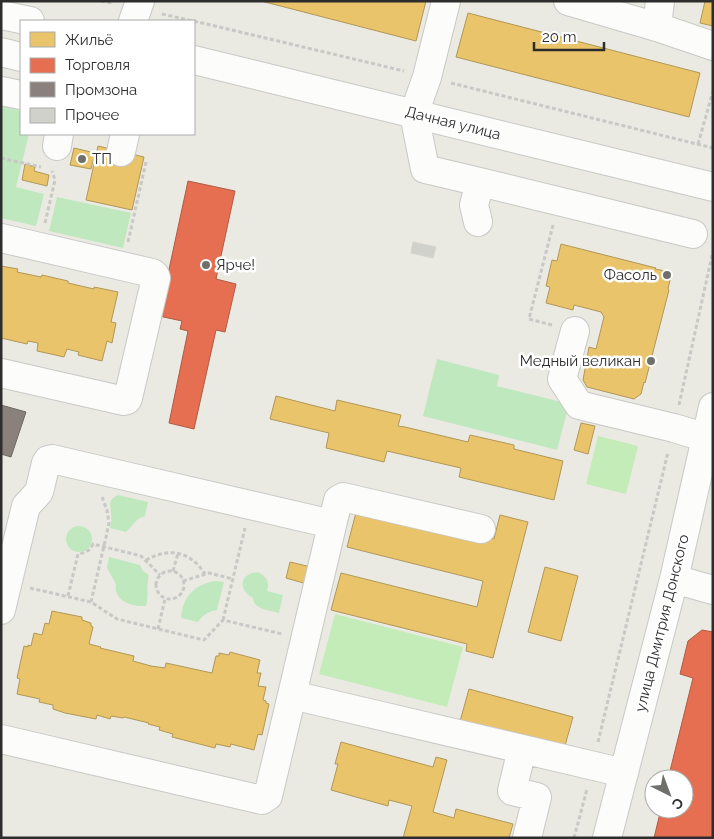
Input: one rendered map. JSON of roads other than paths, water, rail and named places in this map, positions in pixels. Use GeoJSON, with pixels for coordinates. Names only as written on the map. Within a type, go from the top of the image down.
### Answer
{"type":"FeatureCollection","features":[{"type":"Feature","properties":{"kind":"street"},"geometry":{"type":"LineString","coordinates":[[133,20],[140,1]]}},
{"type":"Feature","properties":{"kind":"street"},"geometry":{"type":"LineString","coordinates":[[446,1],[427,76],[414,114],[425,169],[703,242]]}},
{"type":"Feature","properties":{"kind":"street"},"geometry":{"type":"LineString","coordinates":[[568,1],[658,14],[713,46]]}},
{"type":"Feature","properties":{"kind":"street"},"geometry":{"type":"LineString","coordinates":[[1,52],[20,57]]}},
{"type":"Feature","properties":{"kind":"street","name":"Дачная улица"},"geometry":{"type":"LineString","coordinates":[[195,60],[713,187]]}},
{"type":"Feature","properties":{"kind":"street"},"geometry":{"type":"LineString","coordinates":[[1,91],[20,95]]}},
{"type":"Feature","properties":{"kind":"street"},"geometry":{"type":"LineString","coordinates":[[478,222],[474,205],[480,182]]}},
{"type":"Feature","properties":{"kind":"street"},"geometry":{"type":"LineString","coordinates":[[1,238],[152,273],[156,278],[127,400],[124,401],[1,373]]}},
{"type":"Feature","properties":{"kind":"street"},"geometry":{"type":"LineString","coordinates":[[575,330],[562,380],[579,405],[707,438]]}},
{"type":"Feature","properties":{"kind":"street","name":"улица Дмитрия Донского"},"geometry":{"type":"LineString","coordinates":[[607,838],[674,579],[713,407]]}},
{"type":"Feature","properties":{"kind":"street"},"geometry":{"type":"LineString","coordinates":[[1,610],[26,506],[39,492],[48,460],[52,459],[332,524]]}},
{"type":"Feature","properties":{"kind":"street"},"geometry":{"type":"LineString","coordinates":[[1,739],[262,800],[268,796],[338,500],[343,497],[481,529]]}},
{"type":"Feature","properties":{"kind":"street"},"geometry":{"type":"LineString","coordinates":[[674,579],[713,590]]}},
{"type":"Feature","properties":{"kind":"street"},"geometry":{"type":"LineString","coordinates":[[292,695],[624,773]]}},
{"type":"Feature","properties":{"kind":"street"},"geometry":{"type":"LineString","coordinates":[[522,749],[512,791],[537,797],[527,838]]}},
{"type":"Feature","properties":{"kind":"place","name":"ТП"},"geometry":{"type":"Point","coordinates":[82,159]}},
{"type":"Feature","properties":{"kind":"place","name":"Ярче!"},"geometry":{"type":"Point","coordinates":[206,265]}},
{"type":"Feature","properties":{"kind":"place","name":"Фасоль"},"geometry":{"type":"Point","coordinates":[667,275]}},
{"type":"Feature","properties":{"kind":"place","name":"Медный великан"},"geometry":{"type":"Point","coordinates":[651,361]}}]}
